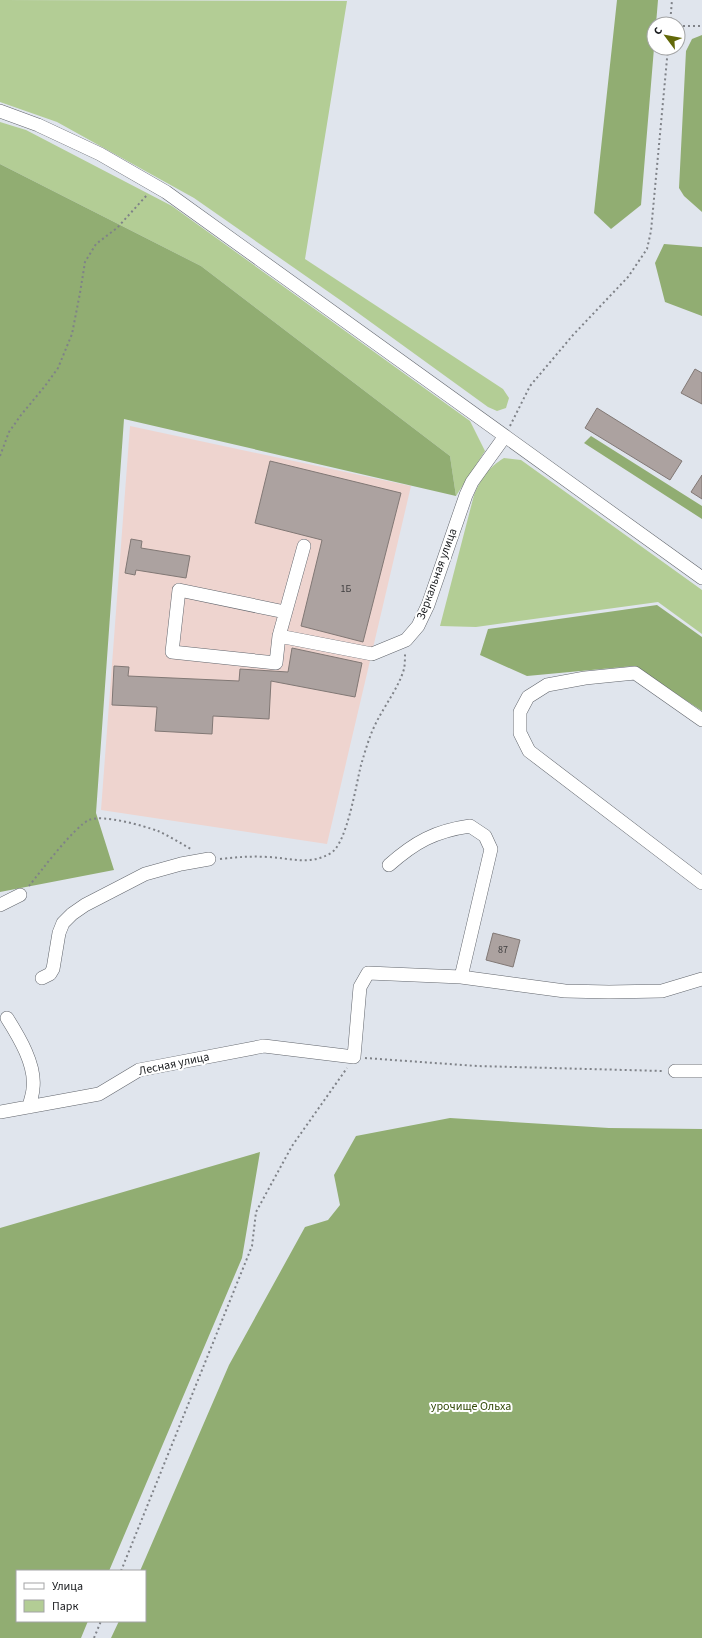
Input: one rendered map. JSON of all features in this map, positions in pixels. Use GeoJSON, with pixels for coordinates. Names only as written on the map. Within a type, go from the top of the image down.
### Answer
{"type":"FeatureCollection","features":[{"type":"Feature","properties":{"kind":"street"},"geometry":{"type":"LineString","coordinates":[[0,110],[38,124],[100,154],[166,192],[702,578]]}},
{"type":"Feature","properties":{"kind":"street","name":"Зеркальная улица"},"geometry":{"type":"LineString","coordinates":[[279,636],[372,654],[406,640],[418,626],[428,605],[466,495],[472,482],[505,436]]}},
{"type":"Feature","properties":{"kind":"street"},"geometry":{"type":"LineString","coordinates":[[285,612],[179,590],[172,652],[276,663],[279,636],[304,546]]}},
{"type":"Feature","properties":{"kind":"street"},"geometry":{"type":"LineString","coordinates":[[702,720],[635,674],[585,678],[547,685],[528,697],[520,712],[520,733],[529,751],[702,883]]}},
{"type":"Feature","properties":{"kind":"street"},"geometry":{"type":"LineString","coordinates":[[389,865],[407,849],[427,838],[450,829],[470,826],[485,836],[491,849],[461,977]]}},
{"type":"Feature","properties":{"kind":"street"},"geometry":{"type":"LineString","coordinates":[[42,978],[50,974],[53,969],[59,933],[63,923],[84,905],[145,874],[181,864],[209,859]]}},
{"type":"Feature","properties":{"kind":"street"},"geometry":{"type":"LineString","coordinates":[[0,905],[20,895]]}},
{"type":"Feature","properties":{"kind":"street"},"geometry":{"type":"LineString","coordinates":[[354,1057],[360,987],[368,973],[461,977],[565,991],[609,992],[662,991],[702,979]]}},
{"type":"Feature","properties":{"kind":"street"},"geometry":{"type":"LineString","coordinates":[[8,1018],[25,1048],[33,1079],[33,1088],[29,1107]]}},
{"type":"Feature","properties":{"kind":"street","name":"Лесная улица"},"geometry":{"type":"LineString","coordinates":[[0,1112],[99,1094],[139,1070],[264,1046],[354,1057]]}},
{"type":"Feature","properties":{"kind":"street"},"geometry":{"type":"LineString","coordinates":[[675,1071],[702,1071]]}},
{"type":"Feature","properties":{"kind":"path"},"geometry":{"type":"LineString","coordinates":[[671,16],[672,0]]}},
{"type":"Feature","properties":{"kind":"path"},"geometry":{"type":"LineString","coordinates":[[686,26],[702,26]]}},
{"type":"Feature","properties":{"kind":"path"},"geometry":{"type":"LineString","coordinates":[[505,436],[530,386],[573,335],[628,276],[647,249],[651,231],[667,56]]}},
{"type":"Feature","properties":{"kind":"path"},"geometry":{"type":"LineString","coordinates":[[0,456],[9,432],[21,415],[46,386],[58,368],[72,334],[84,262],[96,244],[117,228],[150,192]]}},
{"type":"Feature","properties":{"kind":"path"},"geometry":{"type":"LineString","coordinates":[[20,895],[26,890],[73,833],[82,824],[90,819],[123,821],[159,832],[209,859],[217,860],[239,856],[270,857],[298,861],[320,858],[332,852],[338,846],[346,826],[361,764],[374,726],[392,695],[404,668],[406,640]]}},
{"type":"Feature","properties":{"kind":"path"},"geometry":{"type":"LineString","coordinates":[[121,1570],[252,1246],[256,1212],[292,1146],[354,1057],[477,1066],[675,1071]]}},
{"type":"Feature","properties":{"kind":"path"},"geometry":{"type":"LineString","coordinates":[[94,1638],[101,1622]]}},
{"type":"Feature","properties":{"kind":"shaded area"},"geometry":{"type":"Polygon","coordinates":[[[130,426],[411,486],[327,844],[101,810],[130,426]]]}},
{"type":"Feature","properties":{"kind":"green space"},"geometry":{"type":"Polygon","coordinates":[[[0,0],[347,1],[305,259],[503,389],[509,398],[506,408],[497,411],[488,407],[343,302],[194,198],[57,122],[0,102],[0,0]]]}},
{"type":"Feature","properties":{"kind":"green space"},"geometry":{"type":"Polygon","coordinates":[[[617,0],[658,0],[657,16],[646,16],[646,56],[653,56],[641,205],[611,229],[594,213],[617,0]]]}},
{"type":"Feature","properties":{"kind":"green space"},"geometry":{"type":"Polygon","coordinates":[[[702,35],[702,212],[684,196],[679,188],[686,51],[692,39],[702,35]]]}},
{"type":"Feature","properties":{"kind":"green space"},"geometry":{"type":"Polygon","coordinates":[[[0,122],[26,130],[172,206],[470,421],[485,451],[456,496],[450,456],[201,266],[0,164],[0,122]]]}},
{"type":"Feature","properties":{"kind":"green space"},"geometry":{"type":"Polygon","coordinates":[[[0,164],[201,266],[450,456],[456,496],[124,419],[96,813],[114,870],[0,892],[0,164]]]}},
{"type":"Feature","properties":{"kind":"green space"},"geometry":{"type":"Polygon","coordinates":[[[664,244],[702,247],[702,316],[665,302],[655,263],[664,244]]]}},
{"type":"Feature","properties":{"kind":"green space"},"geometry":{"type":"Polygon","coordinates":[[[591,436],[702,506],[702,519],[584,443],[591,436]]]}},
{"type":"Feature","properties":{"kind":"green space"},"geometry":{"type":"Polygon","coordinates":[[[504,458],[521,460],[702,590],[702,634],[658,602],[476,627],[440,626],[474,495],[486,474],[494,465],[504,458]]]}},
{"type":"Feature","properties":{"kind":"green space"},"geometry":{"type":"Polygon","coordinates":[[[657,605],[702,637],[702,711],[634,666],[527,676],[480,655],[488,629],[657,605]]]}},
{"type":"Feature","properties":{"kind":"green space","name":"урочище Ольха"},"geometry":{"type":"Polygon","coordinates":[[[450,1118],[609,1128],[702,1129],[702,1638],[111,1638],[119,1622],[146,1622],[146,1570],[140,1570],[229,1365],[305,1227],[328,1220],[340,1205],[334,1175],[356,1136],[450,1118]]]}},
{"type":"Feature","properties":{"kind":"green space"},"geometry":{"type":"Polygon","coordinates":[[[260,1152],[242,1258],[109,1570],[16,1570],[16,1622],[88,1622],[81,1638],[0,1638],[0,1228],[260,1152]]]}},
{"type":"Feature","properties":{"kind":"building"},"geometry":{"type":"Polygon","coordinates":[[[695,369],[702,373],[702,404],[681,393],[695,369]]]}},
{"type":"Feature","properties":{"kind":"building"},"geometry":{"type":"Polygon","coordinates":[[[597,408],[682,461],[670,480],[585,428],[597,408]]]}},
{"type":"Feature","properties":{"kind":"building"},"geometry":{"type":"Polygon","coordinates":[[[270,461],[401,493],[363,642],[301,626],[322,540],[255,523],[270,461]]]}},
{"type":"Feature","properties":{"kind":"building"},"geometry":{"type":"Polygon","coordinates":[[[702,475],[702,499],[691,492],[702,475]]]}},
{"type":"Feature","properties":{"kind":"building"},"geometry":{"type":"Polygon","coordinates":[[[131,539],[142,541],[141,548],[190,556],[186,578],[136,570],[135,575],[125,573],[131,539]]]}},
{"type":"Feature","properties":{"kind":"building"},"geometry":{"type":"Polygon","coordinates":[[[292,648],[362,663],[355,697],[271,681],[269,719],[213,716],[212,734],[155,731],[157,707],[112,705],[114,666],[129,667],[128,676],[239,681],[240,669],[288,672],[292,648]]]}},
{"type":"Feature","properties":{"kind":"building"},"geometry":{"type":"Polygon","coordinates":[[[493,933],[520,940],[513,967],[486,960],[493,933]]]}}]}
